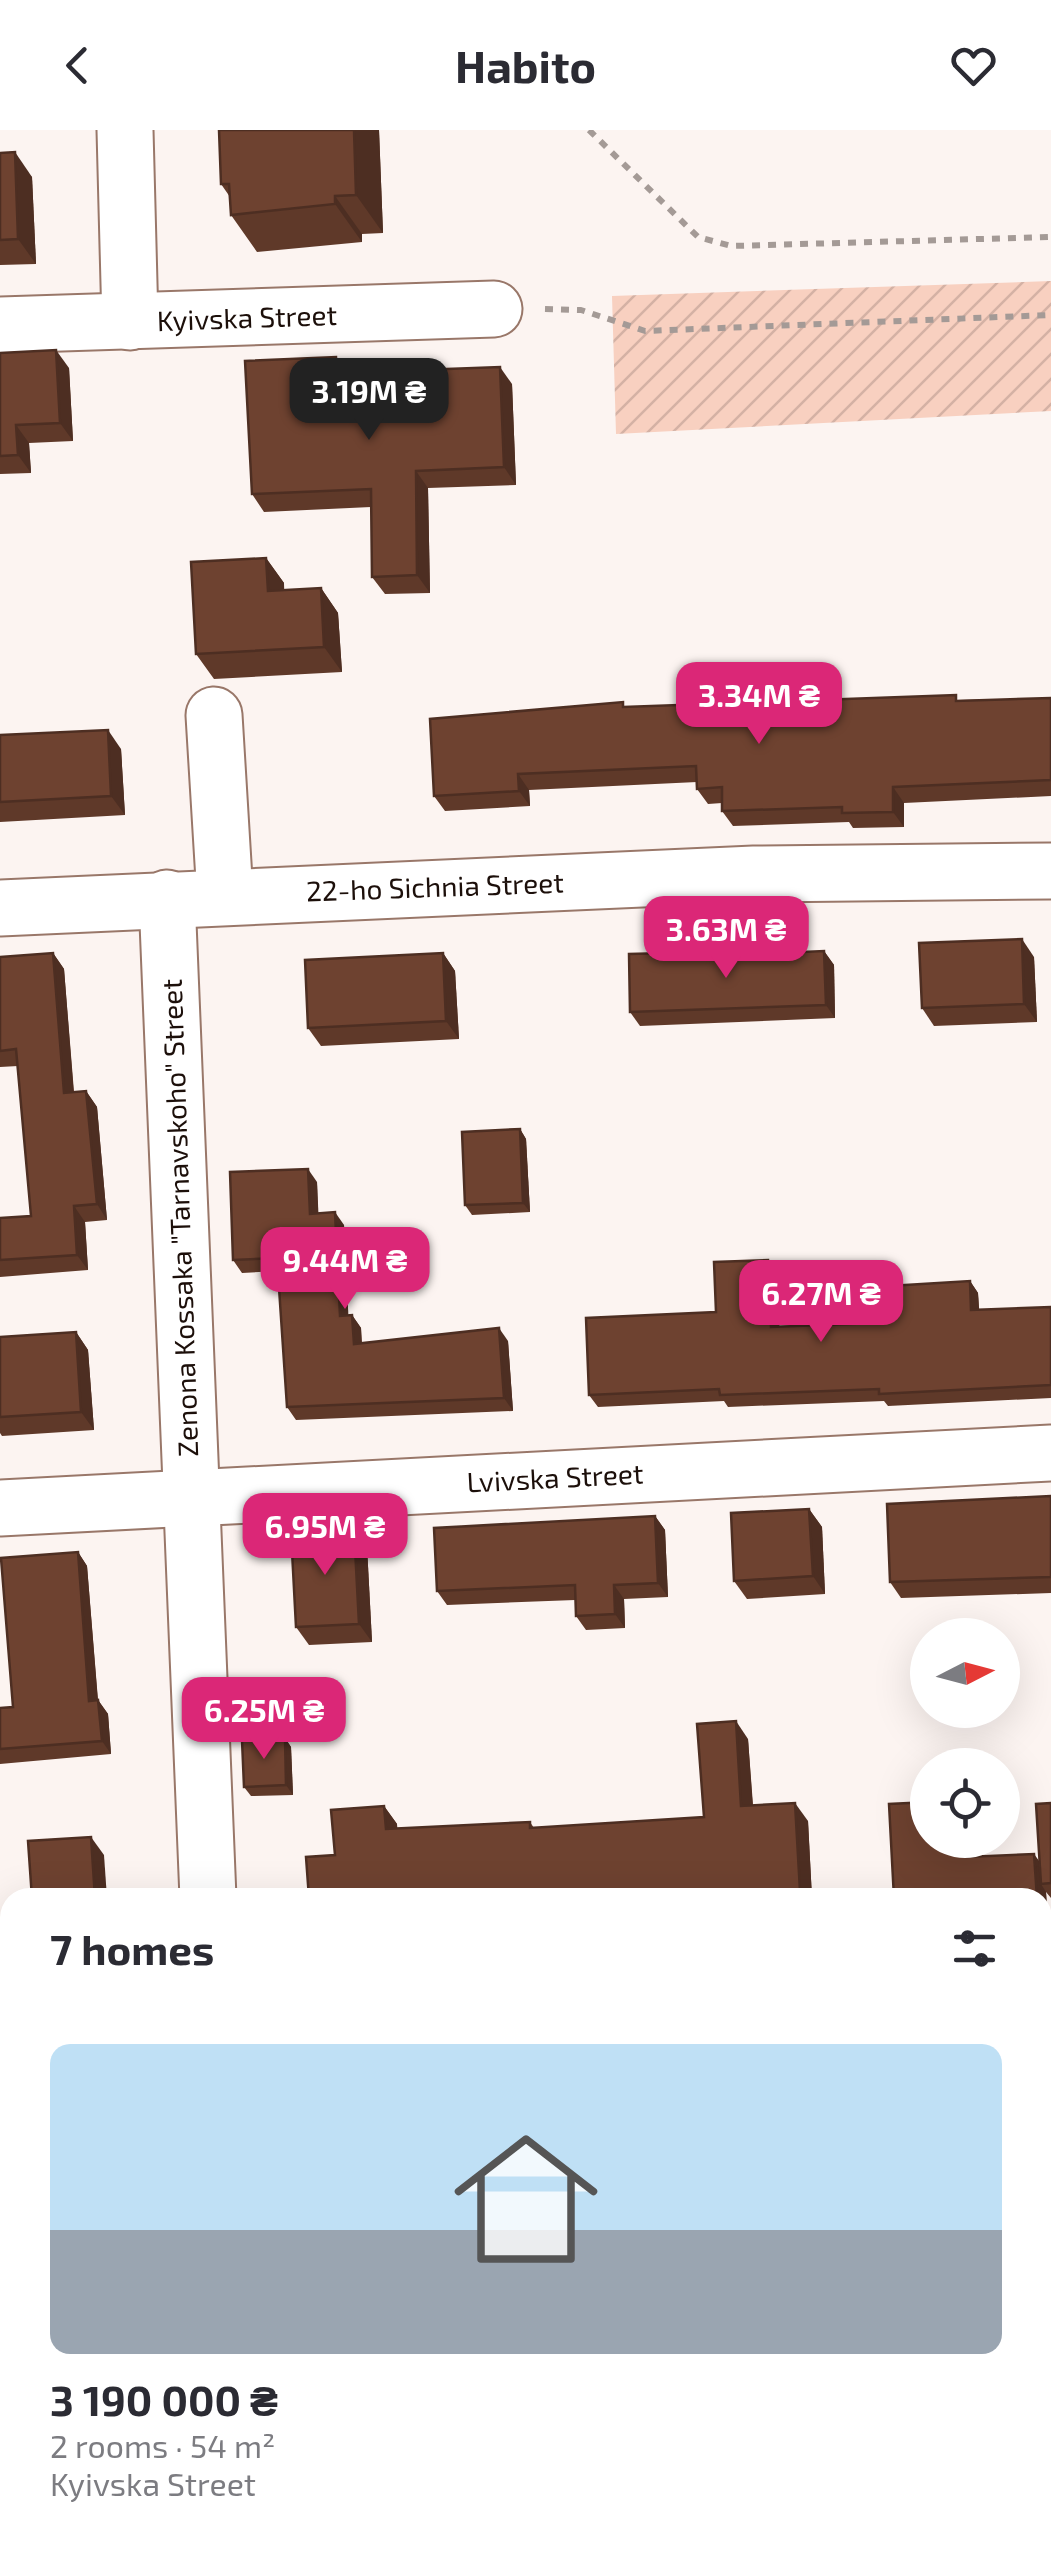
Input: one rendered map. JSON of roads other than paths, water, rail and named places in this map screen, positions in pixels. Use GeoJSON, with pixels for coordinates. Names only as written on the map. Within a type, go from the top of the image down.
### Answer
{"type":"FeatureCollection","features":[{"type":"Feature","properties":{"kind":"street"},"geometry":{"type":"LineString","coordinates":[[124,130],[130,322]]}},
{"type":"Feature","properties":{"kind":"street","name":"Kyivska Street"},"geometry":{"type":"LineString","coordinates":[[0,324],[494,309]]}},
{"type":"Feature","properties":{"kind":"street"},"geometry":{"type":"LineString","coordinates":[[214,715],[225,896]]}},
{"type":"Feature","properties":{"kind":"street","name":"22-ho Sichnia Street"},"geometry":{"type":"LineString","coordinates":[[0,908],[754,874],[1051,871]]}},
{"type":"Feature","properties":{"kind":"street","name":"Zenona Kossaka \"Tarnavskoho\" Street"},"geometry":{"type":"LineString","coordinates":[[167,898],[208,1888]]}},
{"type":"Feature","properties":{"kind":"street","name":"Lvivska Street"},"geometry":{"type":"LineString","coordinates":[[0,1508],[1051,1453]]}}]}
